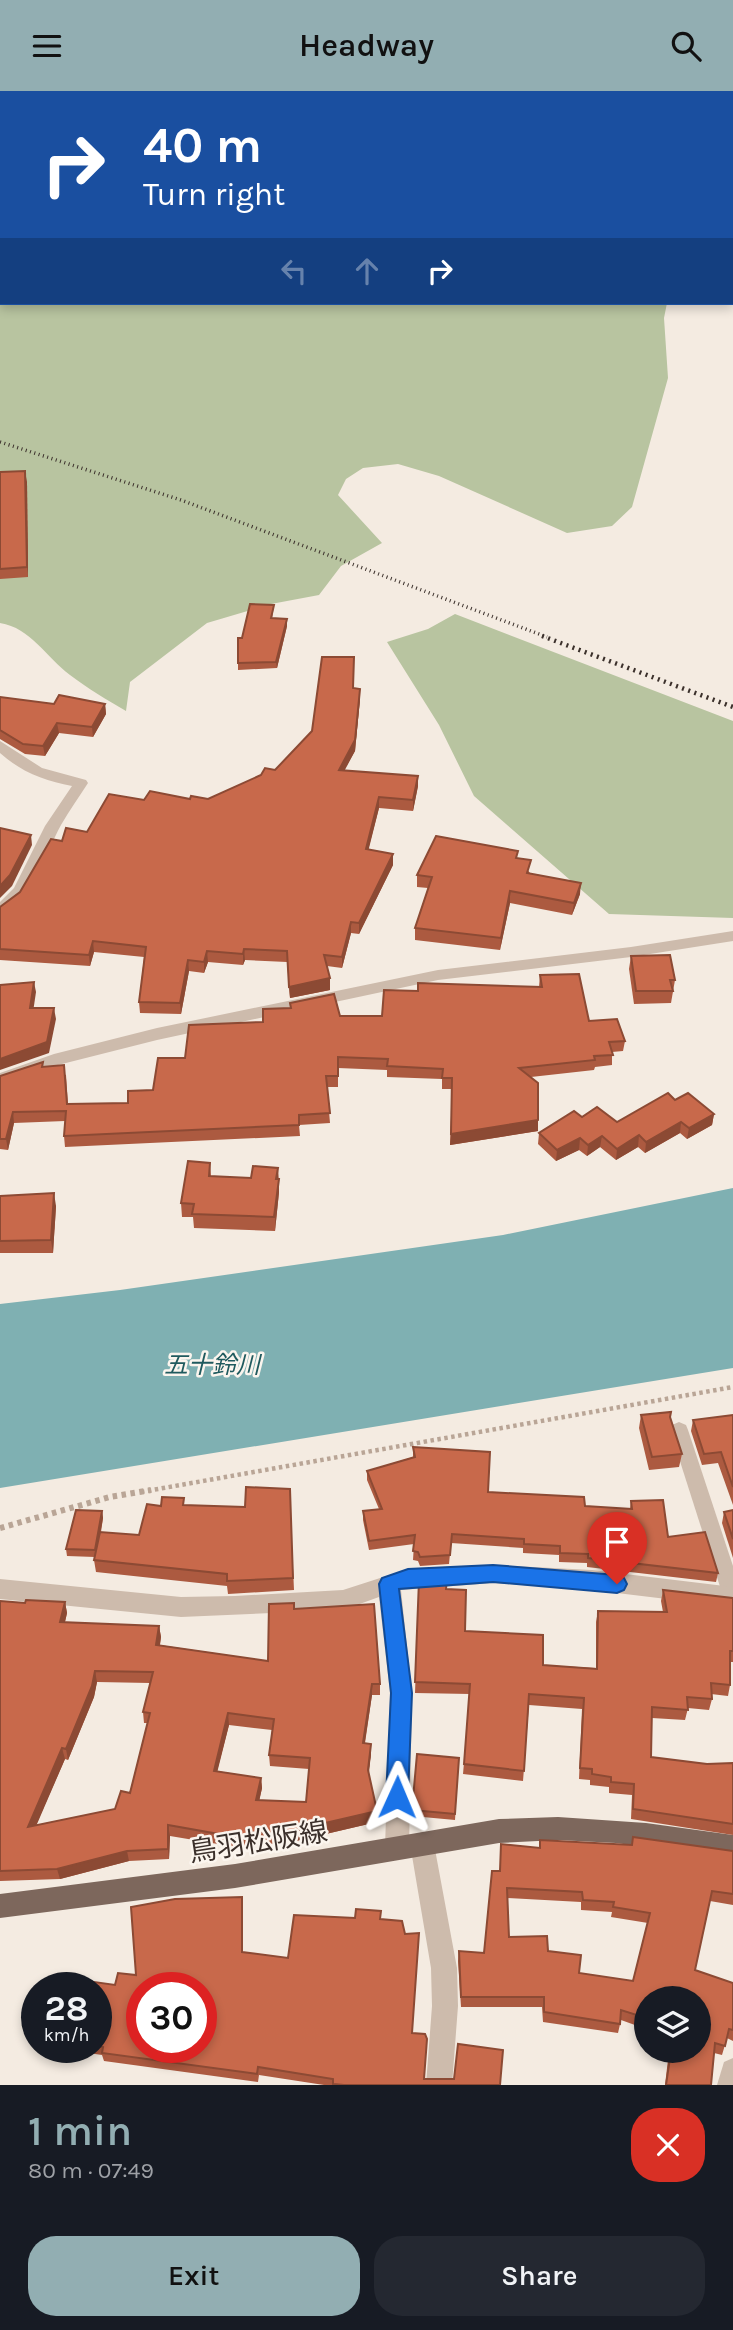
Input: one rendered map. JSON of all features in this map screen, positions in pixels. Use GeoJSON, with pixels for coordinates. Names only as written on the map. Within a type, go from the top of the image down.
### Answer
{"type":"FeatureCollection","features":[{"type":"Feature","properties":{"kind":"main road","name":"鳥羽松阪線"},"geometry":{"type":"LineString","coordinates":[[0,1906],[235,1876],[409,1846],[540,1828],[627,1833],[733,1847]]}},
{"type":"Feature","properties":{"kind":"street"},"geometry":{"type":"LineString","coordinates":[[0,745],[14,759],[39,774],[81,783],[53,826],[21,890],[0,911]]}},
{"type":"Feature","properties":{"kind":"street"},"geometry":{"type":"LineString","coordinates":[[0,1079],[54,1060],[157,1034],[438,975],[631,952],[733,936]]}},
{"type":"Feature","properties":{"kind":"street"},"geometry":{"type":"LineString","coordinates":[[0,1589],[181,1607],[342,1600],[408,1578],[493,1574],[592,1580],[733,1596]]}},
{"type":"Feature","properties":{"kind":"street"},"geometry":{"type":"LineString","coordinates":[[389,1584],[401,1693],[409,1846],[444,1968],[445,2006],[439,2085]]}},
{"type":"Feature","properties":{"kind":"street"},"geometry":{"type":"LineString","coordinates":[[730,2085],[733,2071]]}},
{"type":"Feature","properties":{"kind":"lane"},"geometry":{"type":"LineString","coordinates":[[679,1430],[733,1596]]}},
{"type":"Feature","properties":{"kind":"path"},"geometry":{"type":"LineString","coordinates":[[0,1528],[110,1497],[733,1387]]}},
{"type":"Feature","properties":{"kind":"green space"},"geometry":{"type":"Polygon","coordinates":[[[0,305],[667,305],[664,318],[668,378],[632,507],[612,526],[567,533],[439,476],[398,464],[363,468],[346,479],[338,495],[382,543],[341,566],[319,595],[271,604],[207,623],[130,682],[126,711],[70,675],[21,631],[0,623],[0,305]]]}},
{"type":"Feature","properties":{"kind":"green space"},"geometry":{"type":"Polygon","coordinates":[[[455,614],[733,721],[733,918],[609,914],[474,796],[439,725],[387,642],[428,629],[455,614]]]}},
{"type":"Feature","properties":{"kind":"water","name":"五十鈴川"},"geometry":{"type":"Polygon","coordinates":[[[733,1188],[733,1368],[0,1488],[0,1304],[120,1290],[503,1235],[733,1188]]]}},
{"type":"Feature","properties":{"kind":"building"},"geometry":{"type":"Polygon","coordinates":[[[25,471],[27,567],[0,569],[0,472],[25,471]]]}},
{"type":"Feature","properties":{"kind":"building"},"geometry":{"type":"Polygon","coordinates":[[[250,604],[274,605],[271,618],[287,619],[276,662],[238,663],[238,638],[242,638],[250,604]]]}},
{"type":"Feature","properties":{"kind":"building"},"geometry":{"type":"Polygon","coordinates":[[[322,657],[354,657],[353,688],[360,689],[355,740],[339,770],[418,776],[413,800],[379,797],[366,849],[393,854],[359,923],[351,922],[342,957],[324,955],[330,978],[289,987],[287,951],[244,949],[243,954],[207,951],[204,962],[188,960],[180,1003],[139,1002],[146,947],[93,941],[89,955],[0,949],[0,907],[20,892],[51,839],[62,841],[66,828],[87,832],[109,794],[144,800],[150,791],[190,799],[191,796],[208,799],[261,775],[265,768],[275,770],[312,731],[322,657]]]}},
{"type":"Feature","properties":{"kind":"building"},"geometry":{"type":"Polygon","coordinates":[[[59,695],[105,704],[92,727],[57,723],[43,746],[23,744],[0,730],[0,697],[54,704],[59,695]]]}},
{"type":"Feature","properties":{"kind":"building"},"geometry":{"type":"Polygon","coordinates":[[[0,828],[31,835],[10,875],[0,886],[0,828]]]}},
{"type":"Feature","properties":{"kind":"building"},"geometry":{"type":"Polygon","coordinates":[[[436,836],[518,851],[516,858],[531,860],[527,873],[581,883],[574,903],[510,891],[501,938],[415,928],[432,877],[417,875],[436,836]]]}},
{"type":"Feature","properties":{"kind":"building"},"geometry":{"type":"Polygon","coordinates":[[[670,955],[675,980],[670,980],[673,991],[636,991],[631,956],[670,955]]]}},
{"type":"Feature","properties":{"kind":"building"},"geometry":{"type":"Polygon","coordinates":[[[579,974],[589,1021],[617,1019],[625,1041],[609,1042],[613,1055],[594,1056],[595,1060],[519,1068],[538,1083],[538,1120],[451,1134],[452,1078],[442,1078],[443,1069],[387,1066],[388,1059],[338,1057],[338,1076],[326,1076],[330,1113],[299,1115],[299,1125],[64,1136],[66,1111],[13,1112],[6,1139],[0,1139],[0,1076],[43,1062],[42,1067],[64,1065],[67,1104],[128,1103],[128,1091],[153,1090],[158,1058],[185,1058],[189,1025],[263,1022],[263,1009],[291,1008],[290,1003],[334,994],[340,1016],[382,1016],[384,990],[418,991],[418,983],[542,987],[540,975],[579,974]]]}},
{"type":"Feature","properties":{"kind":"building"},"geometry":{"type":"Polygon","coordinates":[[[34,982],[30,1008],[54,1008],[47,1042],[0,1059],[0,985],[34,982]]]}},
{"type":"Feature","properties":{"kind":"building"},"geometry":{"type":"Polygon","coordinates":[[[668,1093],[675,1100],[688,1093],[714,1114],[689,1128],[681,1122],[646,1142],[639,1135],[617,1149],[602,1136],[588,1145],[580,1138],[557,1150],[539,1133],[574,1111],[582,1117],[597,1107],[617,1122],[668,1093]]]}},
{"type":"Feature","properties":{"kind":"building"},"geometry":{"type":"Polygon","coordinates":[[[188,1161],[210,1163],[209,1176],[251,1178],[253,1166],[278,1168],[274,1217],[192,1214],[194,1204],[181,1203],[188,1161]]]}},
{"type":"Feature","properties":{"kind":"building"},"geometry":{"type":"Polygon","coordinates":[[[54,1193],[51,1240],[0,1241],[0,1196],[54,1193]]]}},
{"type":"Feature","properties":{"kind":"building"},"geometry":{"type":"Polygon","coordinates":[[[671,1412],[670,1417],[682,1454],[652,1457],[641,1415],[671,1412]]]}},
{"type":"Feature","properties":{"kind":"building"},"geometry":{"type":"Polygon","coordinates":[[[733,1415],[733,1487],[721,1452],[704,1454],[693,1420],[733,1415]]]}},
{"type":"Feature","properties":{"kind":"building"},"geometry":{"type":"Polygon","coordinates":[[[413,1447],[490,1452],[488,1492],[584,1497],[585,1506],[632,1509],[631,1501],[663,1500],[668,1537],[705,1532],[718,1573],[588,1558],[588,1554],[560,1553],[560,1546],[524,1544],[524,1539],[452,1534],[450,1555],[420,1557],[418,1552],[413,1551],[415,1535],[369,1541],[363,1511],[382,1509],[367,1471],[415,1457],[413,1447]]]}},
{"type":"Feature","properties":{"kind":"building"},"geometry":{"type":"Polygon","coordinates":[[[246,1487],[290,1489],[293,1578],[227,1581],[227,1574],[94,1560],[100,1532],[139,1535],[147,1504],[161,1506],[162,1497],[184,1498],[183,1505],[245,1507],[246,1487]]]}},
{"type":"Feature","properties":{"kind":"building"},"geometry":{"type":"Polygon","coordinates":[[[76,1510],[102,1511],[95,1550],[66,1549],[76,1510]]]}},
{"type":"Feature","properties":{"kind":"building"},"geometry":{"type":"Polygon","coordinates":[[[733,1510],[733,1539],[724,1512],[733,1510]]]}},
{"type":"Feature","properties":{"kind":"building"},"geometry":{"type":"Polygon","coordinates":[[[447,1578],[446,1589],[466,1590],[465,1631],[543,1635],[543,1665],[597,1669],[598,1611],[667,1612],[663,1590],[733,1598],[730,1685],[711,1683],[712,1699],[687,1697],[688,1710],[652,1707],[651,1757],[707,1764],[733,1763],[733,1824],[633,1809],[634,1784],[611,1782],[611,1777],[592,1774],[592,1769],[580,1768],[584,1698],[529,1694],[524,1771],[464,1764],[470,1684],[415,1682],[419,1580],[447,1578]]]}},
{"type":"Feature","properties":{"kind":"building"},"geometry":{"type":"Polygon","coordinates":[[[26,1600],[65,1602],[60,1622],[159,1626],[156,1645],[268,1661],[269,1604],[294,1603],[294,1609],[374,1604],[380,1684],[372,1684],[363,1743],[371,1744],[368,1770],[377,1811],[282,1833],[248,1832],[247,1839],[168,1825],[168,1849],[127,1851],[57,1869],[0,1871],[0,1601],[25,1603],[26,1600]],[[95,1671],[92,1686],[66,1749],[62,1748],[28,1827],[115,1809],[121,1791],[130,1793],[150,1713],[143,1712],[153,1672],[95,1671]],[[228,1713],[214,1771],[261,1778],[256,1800],[306,1802],[310,1758],[269,1755],[274,1719],[228,1713]]]}},
{"type":"Feature","properties":{"kind":"building"},"geometry":{"type":"Polygon","coordinates":[[[417,1754],[459,1758],[455,1814],[412,1810],[417,1754]]]}},
{"type":"Feature","properties":{"kind":"building"},"geometry":{"type":"Polygon","coordinates":[[[633,1837],[733,1851],[733,1894],[712,1891],[695,1970],[733,1983],[733,2030],[729,2029],[725,2046],[715,2043],[711,2085],[666,2085],[669,2063],[711,2063],[711,1986],[634,1986],[634,2014],[621,2010],[620,2024],[544,2012],[544,1997],[461,1997],[459,1951],[484,1953],[492,1871],[500,1871],[501,1844],[540,1848],[540,1840],[632,1845],[633,1837]],[[507,1888],[509,1937],[547,1936],[548,1951],[581,1955],[579,1973],[633,1981],[650,1913],[613,1907],[614,1902],[583,1900],[582,1892],[507,1888]]]}},
{"type":"Feature","properties":{"kind":"building"},"geometry":{"type":"Polygon","coordinates":[[[242,1897],[242,1952],[288,1958],[294,1915],[355,1918],[356,1909],[381,1911],[380,1919],[402,1921],[405,1934],[419,1933],[412,2033],[425,2034],[427,2039],[424,2079],[454,2079],[458,2044],[503,2050],[500,2085],[344,2085],[333,2084],[333,2079],[258,2067],[257,2074],[176,2063],[217,2063],[217,1972],[136,1972],[131,1907],[175,1899],[242,1897]]]}},
{"type":"Feature","properties":{"kind":"building"},"geometry":{"type":"Polygon","coordinates":[[[118,1973],[126,1974],[126,2056],[112,2054],[112,1985],[115,1985],[118,1973]]]}},
{"type":"Feature","properties":{"kind":"railway"},"geometry":{"type":"LineString","coordinates":[[0,442],[181,500],[547,637]]}},
{"type":"Feature","properties":{"kind":"railway"},"geometry":{"type":"LineString","coordinates":[[542,636],[733,707]]}},
{"type":"Feature","properties":{"kind":"route"},"geometry":{"type":"LineString","coordinates":[[397,1797],[401,1693],[389,1584],[408,1578],[493,1574],[617,1584]]}}]}
